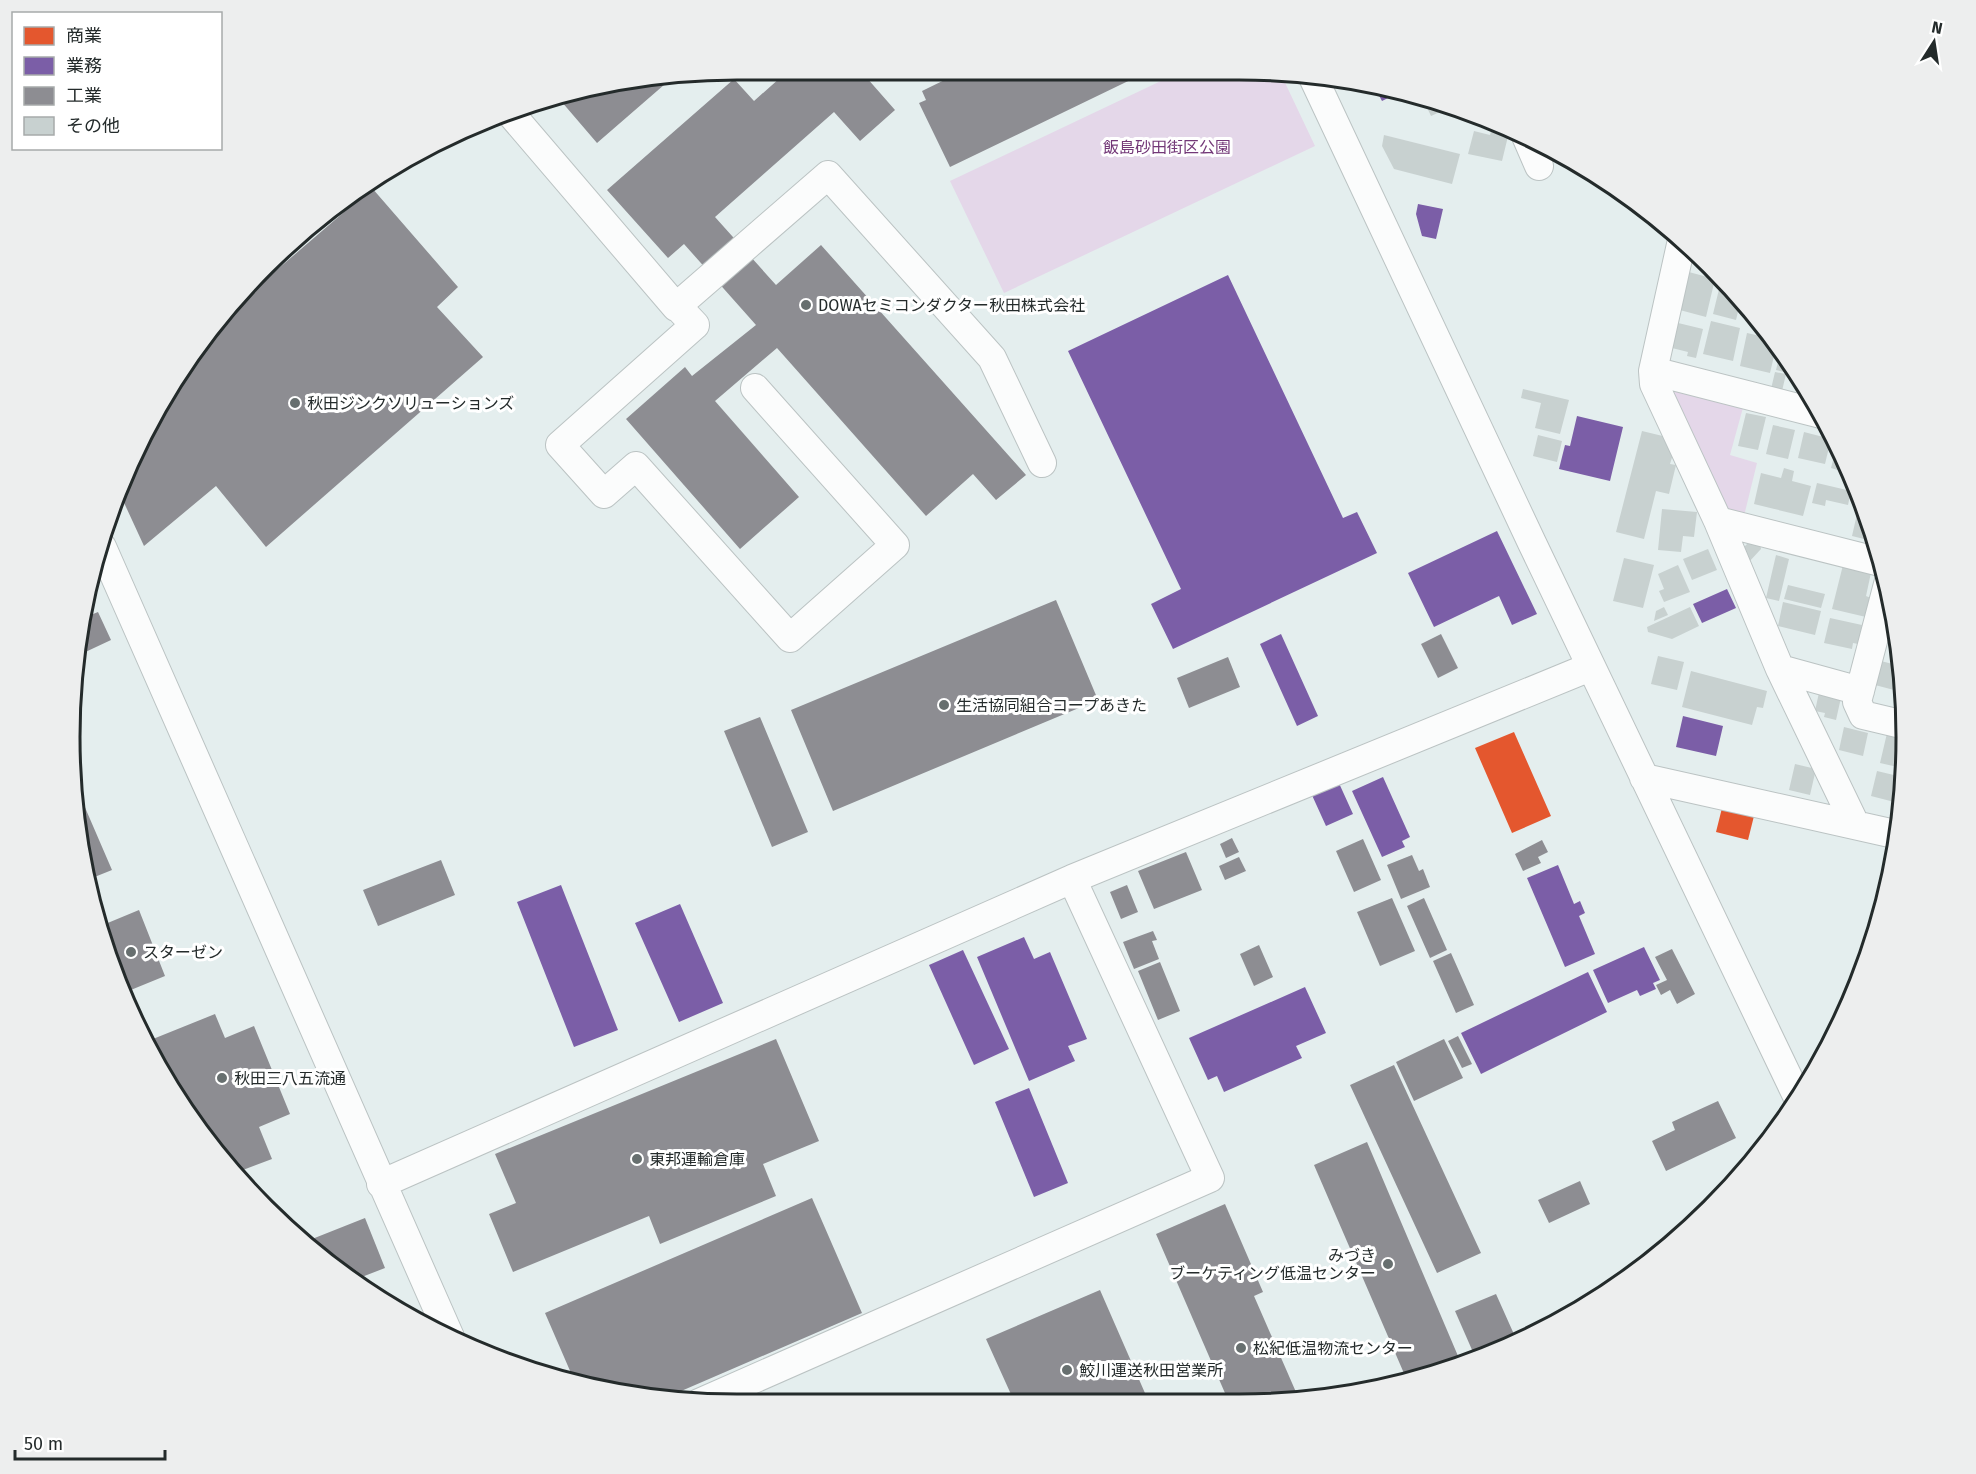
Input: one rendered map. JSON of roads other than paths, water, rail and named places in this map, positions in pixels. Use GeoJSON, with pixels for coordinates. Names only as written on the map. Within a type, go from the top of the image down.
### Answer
{"type":"FeatureCollection","features":[{"type":"Feature","properties":{"kind":"street"},"geometry":{"type":"LineString","coordinates":[[1316,84],[1590,667],[1794,1089]]}},
{"type":"Feature","properties":{"kind":"street"},"geometry":{"type":"LineString","coordinates":[[515,118],[676,307],[695,325],[560,445],[604,494],[636,466],[790,638],[895,545],[754,388]]}},
{"type":"Feature","properties":{"kind":"street"},"geometry":{"type":"LineString","coordinates":[[1531,148],[1539,166]]}},
{"type":"Feature","properties":{"kind":"street"},"geometry":{"type":"LineString","coordinates":[[677,306],[828,175],[992,358],[1042,463]]}},
{"type":"Feature","properties":{"kind":"street"},"geometry":{"type":"LineString","coordinates":[[1683,253],[1653,371],[1654,384],[1718,521],[1780,669],[1855,824]]}},
{"type":"Feature","properties":{"kind":"street"},"geometry":{"type":"LineString","coordinates":[[1653,371],[1810,411]]}},
{"type":"Feature","properties":{"kind":"street"},"geometry":{"type":"LineString","coordinates":[[1718,521],[1872,560]]}},
{"type":"Feature","properties":{"kind":"street"},"geometry":{"type":"LineString","coordinates":[[106,555],[445,1327]]}},
{"type":"Feature","properties":{"kind":"street"},"geometry":{"type":"LineString","coordinates":[[1884,609],[1857,702],[1863,715],[1896,723]]}},
{"type":"Feature","properties":{"kind":"street"},"geometry":{"type":"LineString","coordinates":[[381,1184],[1072,879],[1590,667]]}},
{"type":"Feature","properties":{"kind":"street"},"geometry":{"type":"LineString","coordinates":[[1780,669],[1860,691]]}},
{"type":"Feature","properties":{"kind":"street"},"geometry":{"type":"LineString","coordinates":[[1644,778],[1889,833]]}},
{"type":"Feature","properties":{"kind":"street"},"geometry":{"type":"LineString","coordinates":[[722,1394],[1210,1178],[1072,879]]}},
{"type":"Feature","properties":{"kind":"place","name":"DOWAセミコンダクター秋田株式会社"},"geometry":{"type":"Point","coordinates":[806,305]}},
{"type":"Feature","properties":{"kind":"place","name":"秋田ジンクソリューションズ"},"geometry":{"type":"Point","coordinates":[295,403]}},
{"type":"Feature","properties":{"kind":"place","name":"生活協同組合コープあきた"},"geometry":{"type":"Point","coordinates":[944,705]}},
{"type":"Feature","properties":{"kind":"place","name":"スターゼン"},"geometry":{"type":"Point","coordinates":[131,952]}},
{"type":"Feature","properties":{"kind":"place","name":"秋田三八五流通"},"geometry":{"type":"Point","coordinates":[222,1078]}},
{"type":"Feature","properties":{"kind":"place","name":"東邦運輸倉庫"},"geometry":{"type":"Point","coordinates":[637,1159]}},
{"type":"Feature","properties":{"kind":"place","name":"みづき ブーケティング低温センター"},"geometry":{"type":"Point","coordinates":[1388,1264]}},
{"type":"Feature","properties":{"kind":"place","name":"松紀低温物流センター"},"geometry":{"type":"Point","coordinates":[1241,1348]}},
{"type":"Feature","properties":{"kind":"place","name":"鮫川運送秋田営業所"},"geometry":{"type":"Point","coordinates":[1067,1370]}},
{"type":"Feature","properties":{"kind":"park label","name":"飯島砂田街区公園"},"geometry":{"type":"Point","coordinates":[1167,147]}}]}
